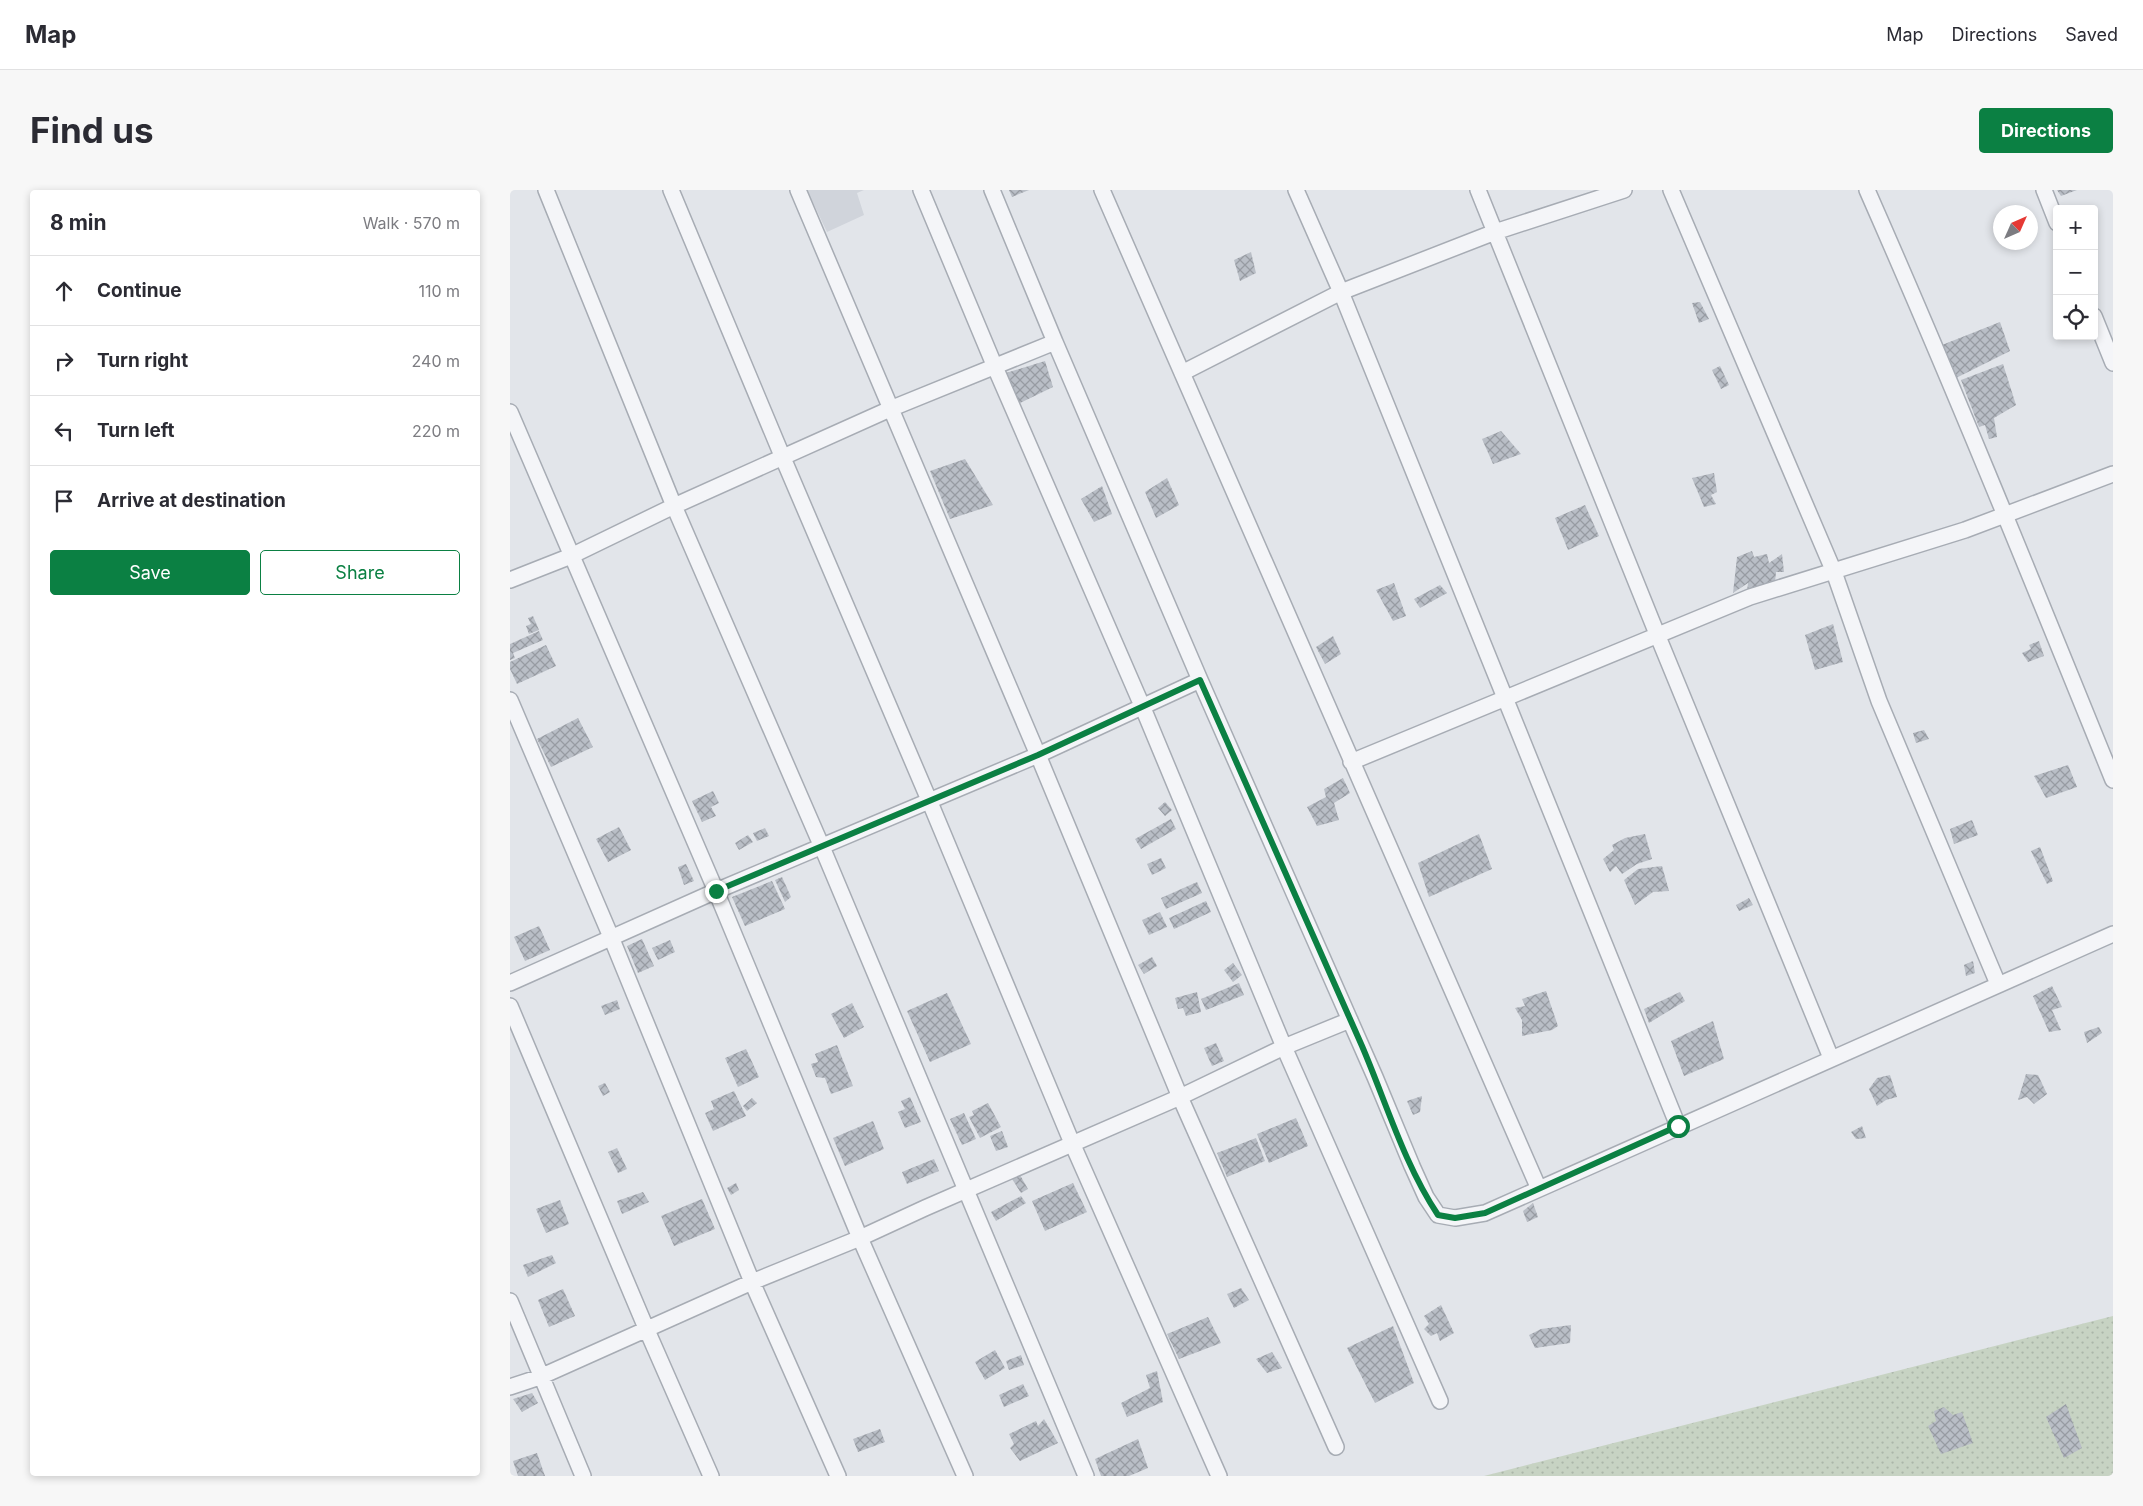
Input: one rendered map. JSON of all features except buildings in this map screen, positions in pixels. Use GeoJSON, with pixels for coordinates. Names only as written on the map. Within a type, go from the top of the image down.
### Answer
{"type":"FeatureCollection","features":[{"type":"Feature","properties":{"kind":"street"},"geometry":{"type":"LineString","coordinates":[[546,190],[674,506],[822,847],[1086,1476]]}},
{"type":"Feature","properties":{"kind":"street"},"geometry":{"type":"LineString","coordinates":[[671,190],[1072,1143],[1219,1476]]}},
{"type":"Feature","properties":{"kind":"street"},"geometry":{"type":"LineString","coordinates":[[798,190],[1038,755],[1180,1097],[1336,1447]]}},
{"type":"Feature","properties":{"kind":"street"},"geometry":{"type":"LineString","coordinates":[[921,190],[994,367],[1143,708],[1284,1047],[1440,1401]]}},
{"type":"Feature","properties":{"kind":"street"},"geometry":{"type":"LineString","coordinates":[[992,190],[1200,680],[1350,1020],[1412,1166],[1426,1196],[1438,1215],[1455,1218],[1485,1213],[2113,934]]}},
{"type":"Feature","properties":{"kind":"street"},"geometry":{"type":"LineString","coordinates":[[1102,190],[1539,1189]]}},
{"type":"Feature","properties":{"kind":"street"},"geometry":{"type":"LineString","coordinates":[[1296,190],[1341,292],[1678,1126]]}},
{"type":"Feature","properties":{"kind":"street"},"geometry":{"type":"LineString","coordinates":[[1478,190],[1831,1058]]}},
{"type":"Feature","properties":{"kind":"street"},"geometry":{"type":"LineString","coordinates":[[1182,373],[1341,292],[1494,232],[1624,190]]}},
{"type":"Feature","properties":{"kind":"street"},"geometry":{"type":"LineString","coordinates":[[1671,190],[1834,572],[1879,701],[1998,984]]}},
{"type":"Feature","properties":{"kind":"street"},"geometry":{"type":"LineString","coordinates":[[1867,190],[1918,306],[2113,780]]}},
{"type":"Feature","properties":{"kind":"street"},"geometry":{"type":"LineString","coordinates":[[2044,190],[2053,213]]}},
{"type":"Feature","properties":{"kind":"street"},"geometry":{"type":"LineString","coordinates":[[2098,326],[2113,363]]}},
{"type":"Feature","properties":{"kind":"street"},"geometry":{"type":"LineString","coordinates":[[510,580],[571,556],[674,506],[890,409],[1055,342]]}},
{"type":"Feature","properties":{"kind":"street"},"geometry":{"type":"LineString","coordinates":[[510,412],[716,891],[860,1238],[965,1476]]}},
{"type":"Feature","properties":{"kind":"street"},"geometry":{"type":"LineString","coordinates":[[1351,762],[1750,596],[1834,572],[1965,530],[2113,474]]}},
{"type":"Feature","properties":{"kind":"street"},"geometry":{"type":"LineString","coordinates":[[510,983],[716,891],[1038,755],[1200,680]]}},
{"type":"Feature","properties":{"kind":"street"},"geometry":{"type":"LineString","coordinates":[[510,700],[611,937],[752,1282],[838,1476]]}},
{"type":"Feature","properties":{"kind":"street"},"geometry":{"type":"LineString","coordinates":[[510,1006],[646,1328],[712,1476]]}},
{"type":"Feature","properties":{"kind":"street"},"geometry":{"type":"LineString","coordinates":[[510,1387],[540,1377],[646,1328],[860,1238],[967,1189],[1180,1097],[1284,1047],[1350,1020]]}},
{"type":"Feature","properties":{"kind":"street"},"geometry":{"type":"LineString","coordinates":[[510,1301],[540,1377],[583,1476]]}},
{"type":"Feature","properties":{"kind":"shaded area"},"geometry":{"type":"Polygon","coordinates":[[[807,190],[864,190],[857,193],[864,215],[827,232],[807,190]]]}},
{"type":"Feature","properties":{"kind":"green space"},"geometry":{"type":"Polygon","coordinates":[[[2113,1316],[2113,1476],[1484,1476],[2113,1316]]]}},
{"type":"Feature","properties":{"kind":"route"},"geometry":{"type":"LineString","coordinates":[[716,891],[1038,755],[1200,680],[1375,1077],[1412,1166],[1426,1196],[1438,1215],[1455,1218],[1485,1213],[1678,1126]]}}]}
